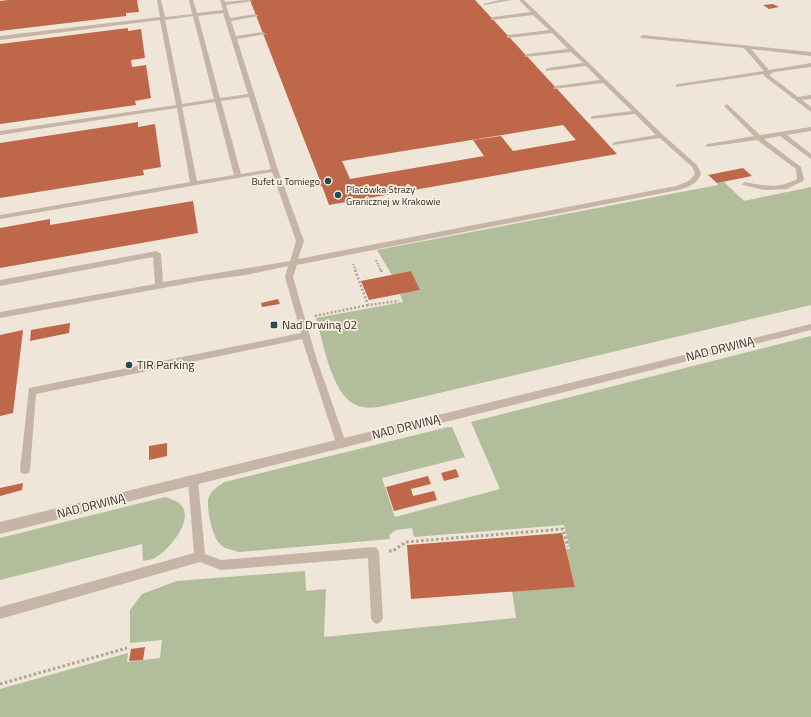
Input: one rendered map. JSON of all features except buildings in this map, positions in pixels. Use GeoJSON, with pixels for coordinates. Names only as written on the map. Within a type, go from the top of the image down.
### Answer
{"type":"FeatureCollection","features":[{"type":"Feature","properties":{"kind":"street","name":"NAD DRWINĄ"},"geometry":{"type":"LineString","coordinates":[[0,528],[811,326]]}},
{"type":"Feature","properties":{"kind":"lane"},"geometry":{"type":"LineString","coordinates":[[159,0],[194,184]]}},
{"type":"Feature","properties":{"kind":"lane"},"geometry":{"type":"LineString","coordinates":[[191,0],[238,177]]}},
{"type":"Feature","properties":{"kind":"lane"},"geometry":{"type":"LineString","coordinates":[[485,4],[510,0]]}},
{"type":"Feature","properties":{"kind":"lane"},"geometry":{"type":"LineString","coordinates":[[0,315],[246,272],[678,188],[689,184],[696,179],[698,172],[695,166],[661,136],[521,0]]}},
{"type":"Feature","properties":{"kind":"lane"},"geometry":{"type":"LineString","coordinates":[[250,1],[223,2],[275,170],[300,241],[289,277],[341,443]]}},
{"type":"Feature","properties":{"kind":"lane"},"geometry":{"type":"LineString","coordinates":[[0,38],[226,11]]}},
{"type":"Feature","properties":{"kind":"lane"},"geometry":{"type":"LineString","coordinates":[[493,19],[534,13]]}},
{"type":"Feature","properties":{"kind":"lane"},"geometry":{"type":"LineString","coordinates":[[228,20],[256,16]]}},
{"type":"Feature","properties":{"kind":"lane"},"geometry":{"type":"LineString","coordinates":[[509,37],[553,31]]}},
{"type":"Feature","properties":{"kind":"lane"},"geometry":{"type":"LineString","coordinates":[[234,38],[263,34]]}},
{"type":"Feature","properties":{"kind":"lane"},"geometry":{"type":"LineString","coordinates":[[643,37],[811,54]]}},
{"type":"Feature","properties":{"kind":"lane"},"geometry":{"type":"LineString","coordinates":[[746,47],[768,72],[766,75],[811,110]]}},
{"type":"Feature","properties":{"kind":"lane"},"geometry":{"type":"LineString","coordinates":[[527,56],[572,50]]}},
{"type":"Feature","properties":{"kind":"lane"},"geometry":{"type":"LineString","coordinates":[[548,70],[587,64]]}},
{"type":"Feature","properties":{"kind":"lane"},"geometry":{"type":"LineString","coordinates":[[678,86],[810,66]]}},
{"type":"Feature","properties":{"kind":"lane"},"geometry":{"type":"LineString","coordinates":[[556,88],[604,81]]}},
{"type":"Feature","properties":{"kind":"lane"},"geometry":{"type":"LineString","coordinates":[[0,133],[252,95]]}},
{"type":"Feature","properties":{"kind":"lane"},"geometry":{"type":"LineString","coordinates":[[797,99],[811,97]]}},
{"type":"Feature","properties":{"kind":"lane"},"geometry":{"type":"LineString","coordinates":[[727,106],[759,138],[799,168],[801,180],[787,187],[764,188],[745,184]]}},
{"type":"Feature","properties":{"kind":"lane"},"geometry":{"type":"LineString","coordinates":[[593,118],[636,112]]}},
{"type":"Feature","properties":{"kind":"lane"},"geometry":{"type":"LineString","coordinates":[[708,146],[811,129]]}},
{"type":"Feature","properties":{"kind":"lane"},"geometry":{"type":"LineString","coordinates":[[782,134],[811,157]]}},
{"type":"Feature","properties":{"kind":"lane"},"geometry":{"type":"LineString","coordinates":[[615,144],[661,136]]}},
{"type":"Feature","properties":{"kind":"lane"},"geometry":{"type":"LineString","coordinates":[[0,217],[275,170]]}},
{"type":"Feature","properties":{"kind":"lane"},"geometry":{"type":"LineString","coordinates":[[0,283],[157,254],[159,286]]}},
{"type":"Feature","properties":{"kind":"lane"},"geometry":{"type":"LineString","coordinates":[[25,470],[32,391],[306,335]]}},
{"type":"Feature","properties":{"kind":"lane"},"geometry":{"type":"LineString","coordinates":[[193,480],[200,557]]}},
{"type":"Feature","properties":{"kind":"lane"},"geometry":{"type":"LineString","coordinates":[[0,613],[200,557],[221,565],[373,552],[377,618]]}},
{"type":"Feature","properties":{"kind":"path"},"geometry":{"type":"LineString","coordinates":[[351,258],[368,305]]}},
{"type":"Feature","properties":{"kind":"path"},"geometry":{"type":"LineString","coordinates":[[312,316],[368,305],[399,301]]}},
{"type":"Feature","properties":{"kind":"path"},"geometry":{"type":"LineString","coordinates":[[373,552],[393,551],[406,542],[563,529],[568,547]]}},
{"type":"Feature","properties":{"kind":"path"},"geometry":{"type":"LineString","coordinates":[[0,684],[127,648]]}},
{"type":"Feature","properties":{"kind":"green space"},"geometry":{"type":"Polygon","coordinates":[[[724,182],[744,201],[811,187],[811,305],[384,406],[368,408],[357,406],[346,398],[339,389],[329,365],[316,318],[403,302],[400,294],[420,290],[411,271],[392,275],[377,250],[718,185],[717,183],[724,182]]]}},
{"type":"Feature","properties":{"kind":"green space"},"geometry":{"type":"Polygon","coordinates":[[[811,336],[811,717],[0,717],[0,689],[128,653],[127,662],[160,658],[162,640],[130,643],[130,610],[142,594],[177,581],[305,571],[306,591],[326,589],[324,637],[516,618],[512,591],[575,586],[566,549],[570,549],[564,525],[414,537],[412,528],[396,530],[389,535],[390,539],[239,552],[223,547],[216,539],[209,516],[209,497],[215,489],[225,482],[448,427],[452,427],[465,457],[382,478],[395,517],[500,489],[471,422],[811,336]]]}},
{"type":"Feature","properties":{"kind":"green space"},"geometry":{"type":"Polygon","coordinates":[[[165,497],[179,503],[184,509],[185,517],[179,533],[167,548],[155,558],[143,561],[142,544],[0,580],[0,538],[165,497]]]}},
{"type":"Feature","properties":{"kind":"place","name":"Bufet u Tomiego"},"geometry":{"type":"Point","coordinates":[328,181]}},
{"type":"Feature","properties":{"kind":"place","name":"Placówka Straży Granicznej w Krakowie"},"geometry":{"type":"Point","coordinates":[338,195]}},
{"type":"Feature","properties":{"kind":"place","name":"Nad Drwiną 02"},"geometry":{"type":"Point","coordinates":[274,325]}},
{"type":"Feature","properties":{"kind":"place","name":"TIR Parking"},"geometry":{"type":"Point","coordinates":[129,365]}}]}
